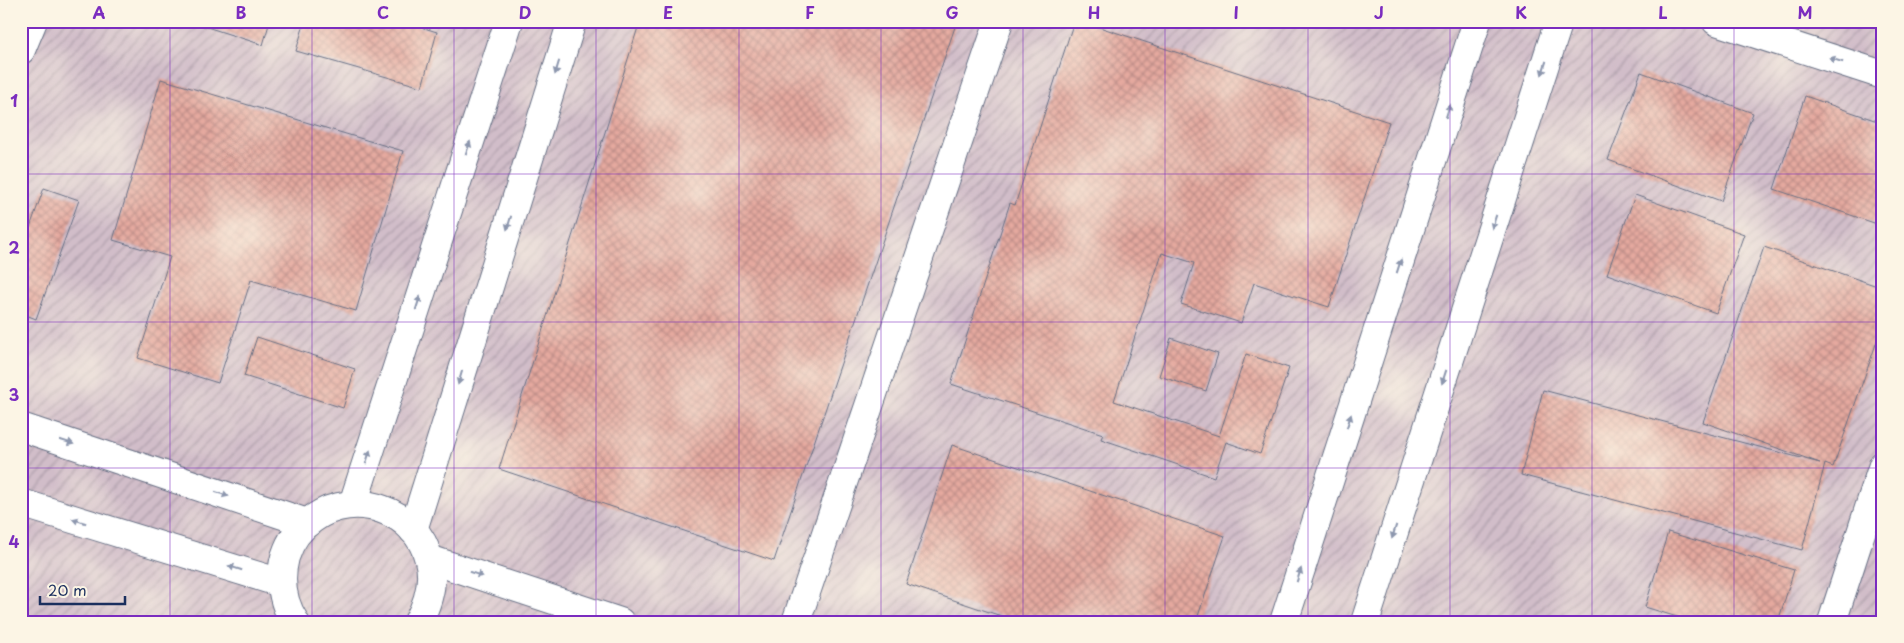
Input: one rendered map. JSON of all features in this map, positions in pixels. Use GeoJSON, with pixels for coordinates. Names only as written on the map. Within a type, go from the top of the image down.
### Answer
{"type":"FeatureCollection","features":[{"type":"Feature","properties":{"kind":"street"},"geometry":{"type":"LineString","coordinates":[[21,50],[34,21]]}},
{"type":"Feature","properties":{"kind":"street"},"geometry":{"type":"LineString","coordinates":[[353,504],[510,21]]}},
{"type":"Feature","properties":{"kind":"street"},"geometry":{"type":"LineString","coordinates":[[413,530],[572,21]]}},
{"type":"Feature","properties":{"kind":"street"},"geometry":{"type":"LineString","coordinates":[[796,622],[999,21]]}},
{"type":"Feature","properties":{"kind":"street"},"geometry":{"type":"LineString","coordinates":[[1284,622],[1477,21]]}},
{"type":"Feature","properties":{"kind":"street"},"geometry":{"type":"LineString","coordinates":[[1365,622],[1559,21]]}},
{"type":"Feature","properties":{"kind":"street"},"geometry":{"type":"LineString","coordinates":[[1716,21],[1883,75]]}},
{"type":"Feature","properties":{"kind":"street"},"geometry":{"type":"LineString","coordinates":[[21,427],[307,523]]}},
{"type":"Feature","properties":{"kind":"street"},"geometry":{"type":"LineString","coordinates":[[1832,622],[1883,465]]}},
{"type":"Feature","properties":{"kind":"street"},"geometry":{"type":"LineString","coordinates":[[21,503],[281,582]]}},
{"type":"Feature","properties":{"kind":"street"},"geometry":{"type":"LineString","coordinates":[[295,622],[284,599],[281,582],[288,550],[296,535],[307,523],[329,510],[353,504],[370,505],[386,510],[400,518],[413,530],[422,543],[429,559],[431,576],[430,592],[425,609],[418,622]]}},
{"type":"Feature","properties":{"kind":"street"},"geometry":{"type":"LineString","coordinates":[[429,559],[620,622]]}},
{"type":"Feature","properties":{"kind":"shaded area"},"geometry":{"type":"Polygon","coordinates":[[[21,21],[1883,21],[1883,622],[21,622],[21,21]]]}},
{"type":"Feature","properties":{"kind":"building"},"geometry":{"type":"Polygon","coordinates":[[[188,21],[270,21],[263,45],[188,21]]]}},
{"type":"Feature","properties":{"kind":"building"},"geometry":{"type":"Polygon","coordinates":[[[305,21],[401,21],[437,32],[422,87],[296,51],[305,21]]]}},
{"type":"Feature","properties":{"kind":"building"},"geometry":{"type":"Polygon","coordinates":[[[640,21],[957,21],[774,561],[499,469],[640,21]]]}},
{"type":"Feature","properties":{"kind":"building"},"geometry":{"type":"Polygon","coordinates":[[[1074,21],[1081,21],[1389,122],[1329,307],[1254,283],[1241,323],[1181,304],[1194,263],[1162,253],[1114,401],[1219,436],[1246,354],[1289,368],[1260,454],[1226,442],[1214,477],[1101,439],[1103,434],[951,384],[1010,203],[1015,205],[1074,21]]]}},
{"type":"Feature","properties":{"kind":"building"},"geometry":{"type":"Polygon","coordinates":[[[1641,72],[1753,113],[1721,201],[1608,160],[1641,72]]]}},
{"type":"Feature","properties":{"kind":"building"},"geometry":{"type":"Polygon","coordinates":[[[161,79],[403,151],[356,311],[251,280],[218,383],[138,358],[170,257],[113,240],[161,79]]]}},
{"type":"Feature","properties":{"kind":"building"},"geometry":{"type":"Polygon","coordinates":[[[1805,96],[1883,123],[1883,226],[1774,189],[1805,96]]]}},
{"type":"Feature","properties":{"kind":"building"},"geometry":{"type":"Polygon","coordinates":[[[44,188],[79,200],[36,319],[21,313],[21,252],[44,188]]]}},
{"type":"Feature","properties":{"kind":"building"},"geometry":{"type":"Polygon","coordinates":[[[1635,195],[1744,234],[1716,313],[1607,274],[1635,195]]]}},
{"type":"Feature","properties":{"kind":"building"},"geometry":{"type":"Polygon","coordinates":[[[1764,247],[1883,288],[1883,324],[1833,467],[1825,464],[1802,550],[1521,475],[1543,390],[1820,463],[1703,422],[1764,247]]]}},
{"type":"Feature","properties":{"kind":"building"},"geometry":{"type":"Polygon","coordinates":[[[257,337],[355,369],[343,408],[244,376],[257,337]]]}},
{"type":"Feature","properties":{"kind":"building"},"geometry":{"type":"Polygon","coordinates":[[[1171,338],[1218,354],[1206,391],[1159,376],[1171,338]]]}},
{"type":"Feature","properties":{"kind":"building"},"geometry":{"type":"Polygon","coordinates":[[[952,445],[1225,536],[1196,622],[1019,622],[906,584],[952,445]]]}},
{"type":"Feature","properties":{"kind":"building"},"geometry":{"type":"Polygon","coordinates":[[[1668,532],[1794,570],[1778,622],[1693,622],[1645,607],[1668,532]]]}}]}
